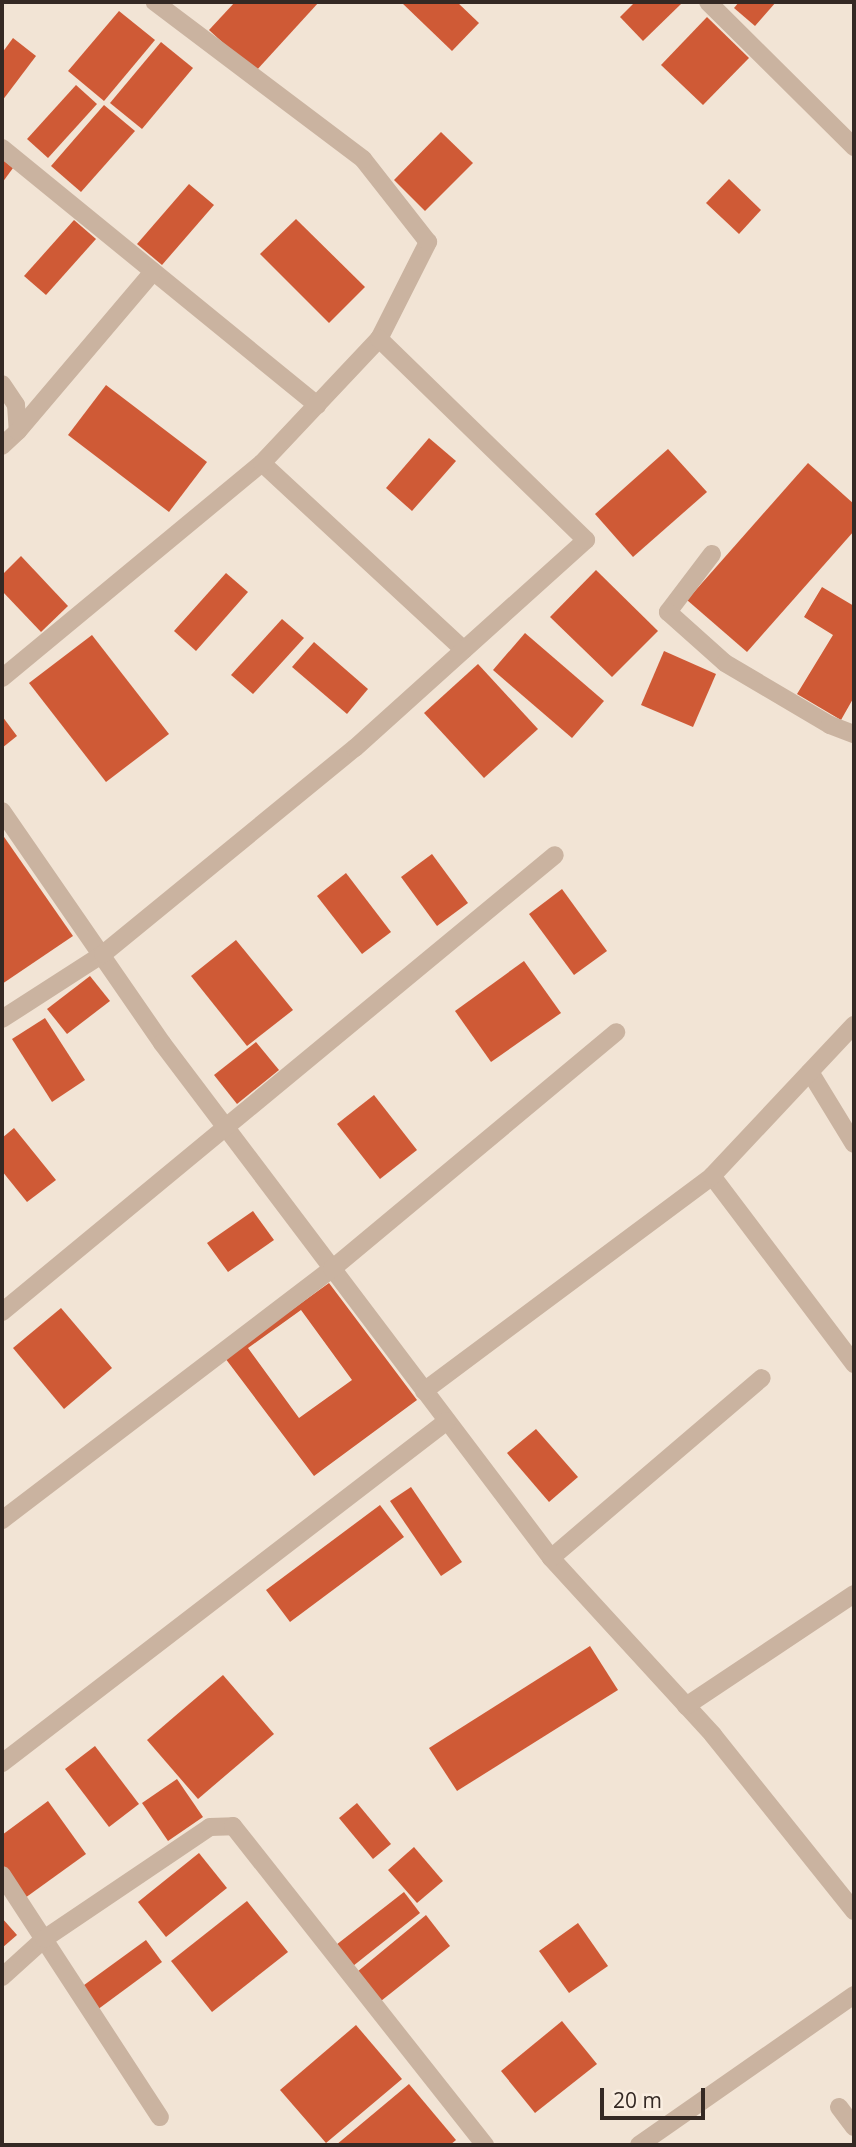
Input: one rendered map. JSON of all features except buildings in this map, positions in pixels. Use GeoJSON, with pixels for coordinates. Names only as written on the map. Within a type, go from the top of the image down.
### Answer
{"type":"FeatureCollection","features":[{"type":"Feature","properties":{"kind":"street"},"geometry":{"type":"LineString","coordinates":[[2,678],[262,463],[379,339],[428,242],[363,159],[156,2]]}},
{"type":"Feature","properties":{"kind":"street"},"geometry":{"type":"LineString","coordinates":[[708,2],[854,147]]}},
{"type":"Feature","properties":{"kind":"street"},"geometry":{"type":"LineString","coordinates":[[2,148],[317,405]]}},
{"type":"Feature","properties":{"kind":"street"},"geometry":{"type":"LineString","coordinates":[[2,446],[153,272]]}},
{"type":"Feature","properties":{"kind":"street"},"geometry":{"type":"LineString","coordinates":[[2,1019],[103,954],[355,748],[586,540],[379,339]]}},
{"type":"Feature","properties":{"kind":"street"},"geometry":{"type":"LineString","coordinates":[[2,384],[16,405],[18,430]]}},
{"type":"Feature","properties":{"kind":"street"},"geometry":{"type":"LineString","coordinates":[[262,463],[464,650]]}},
{"type":"Feature","properties":{"kind":"street"},"geometry":{"type":"LineString","coordinates":[[712,554],[668,612],[725,663],[830,725],[854,734]]}},
{"type":"Feature","properties":{"kind":"street"},"geometry":{"type":"LineString","coordinates":[[2,811],[226,1128],[551,1558],[687,1706],[854,1911]]}},
{"type":"Feature","properties":{"kind":"street"},"geometry":{"type":"LineString","coordinates":[[2,1312],[555,855]]}},
{"type":"Feature","properties":{"kind":"street"},"geometry":{"type":"LineString","coordinates":[[424,1391],[712,1176],[854,1024]]}},
{"type":"Feature","properties":{"kind":"street"},"geometry":{"type":"LineString","coordinates":[[2,1520],[332,1269],[616,1032]]}},
{"type":"Feature","properties":{"kind":"street"},"geometry":{"type":"LineString","coordinates":[[810,1072],[854,1144]]}},
{"type":"Feature","properties":{"kind":"street"},"geometry":{"type":"LineString","coordinates":[[712,1176],[854,1364]]}},
{"type":"Feature","properties":{"kind":"street"},"geometry":{"type":"LineString","coordinates":[[551,1558],[762,1378]]}},
{"type":"Feature","properties":{"kind":"street"},"geometry":{"type":"LineString","coordinates":[[2,1763],[447,1421]]}},
{"type":"Feature","properties":{"kind":"street"},"geometry":{"type":"LineString","coordinates":[[687,1706],[854,1594]]}},
{"type":"Feature","properties":{"kind":"street"},"geometry":{"type":"LineString","coordinates":[[2,1977],[44,1939],[210,1826],[233,1826],[485,2145]]}},
{"type":"Feature","properties":{"kind":"street"},"geometry":{"type":"LineString","coordinates":[[2,1875],[160,2117]]}},
{"type":"Feature","properties":{"kind":"street"},"geometry":{"type":"LineString","coordinates":[[639,2145],[854,1995]]}},
{"type":"Feature","properties":{"kind":"street"},"geometry":{"type":"LineString","coordinates":[[839,2107],[854,2127]]}}]}
